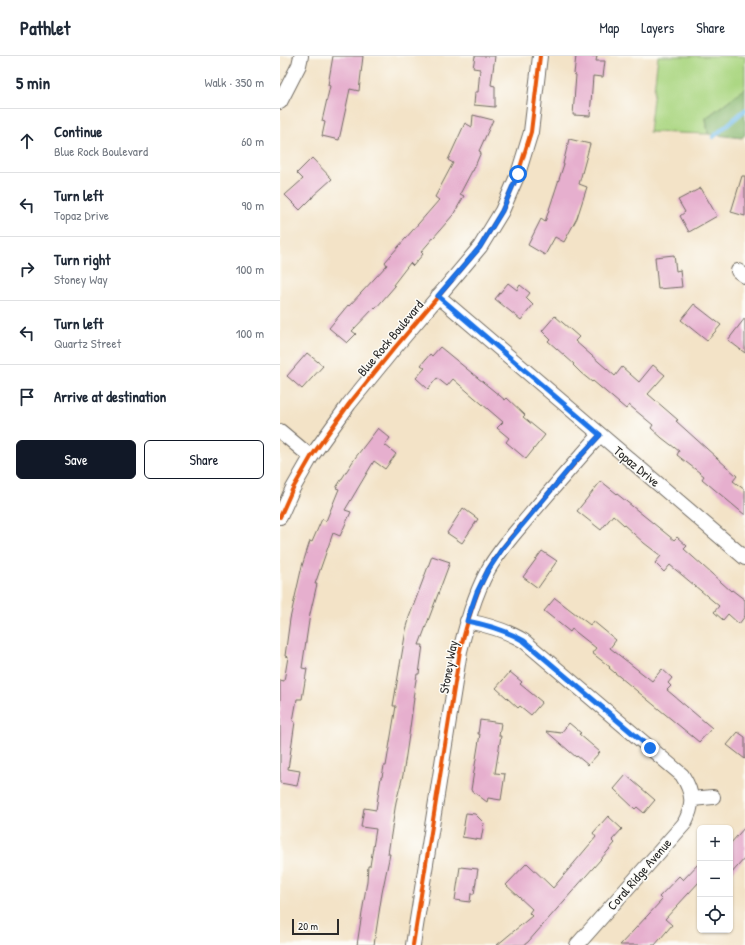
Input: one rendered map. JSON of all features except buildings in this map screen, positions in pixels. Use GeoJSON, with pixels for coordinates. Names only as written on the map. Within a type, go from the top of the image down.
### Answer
{"type":"FeatureCollection","features":[{"type":"Feature","properties":{"kind":"street"},"geometry":{"type":"LineString","coordinates":[[280,102],[299,64],[301,56]]}},
{"type":"Feature","properties":{"kind":"street","name":"Blue Rock Boulevard"},"geometry":{"type":"LineString","coordinates":[[280,517],[292,490],[311,457],[349,404],[480,247],[502,211],[518,174],[530,132],[540,56]]}},
{"type":"Feature","properties":{"kind":"street","name":"Topaz Drive"},"geometry":{"type":"LineString","coordinates":[[438,296],[745,558]]}},
{"type":"Feature","properties":{"kind":"street"},"geometry":{"type":"LineString","coordinates":[[280,431],[311,457]]}},
{"type":"Feature","properties":{"kind":"street","name":"Stoney Way"},"geometry":{"type":"LineString","coordinates":[[413,945],[460,651],[467,621],[477,592],[488,570],[502,549],[574,463],[600,435]]}},
{"type":"Feature","properties":{"kind":"street"},"geometry":{"type":"LineString","coordinates":[[467,621],[496,628],[510,633],[524,641],[682,776],[689,786],[692,799],[713,797]]}},
{"type":"Feature","properties":{"kind":"street","name":"Coral Ridge Avenue"},"geometry":{"type":"LineString","coordinates":[[577,945],[684,824],[690,812],[692,799]]}},
{"type":"Feature","properties":{"kind":"green space"},"geometry":{"type":"Polygon","coordinates":[[[658,56],[745,56],[745,88],[706,118],[708,134],[649,132],[658,56]]]}},
{"type":"Feature","properties":{"kind":"green space"},"geometry":{"type":"Polygon","coordinates":[[[745,88],[745,135],[742,138],[708,134],[706,118],[745,88]]]}},
{"type":"Feature","properties":{"kind":"waterway"},"geometry":{"type":"LineString","coordinates":[[713,137],[745,110]]}},
{"type":"Feature","properties":{"kind":"cycle path"},"geometry":{"type":"LineString","coordinates":[[280,517],[292,490],[311,457],[349,404],[480,247],[502,211],[518,174],[531,132],[540,56]]}},
{"type":"Feature","properties":{"kind":"cycle path"},"geometry":{"type":"LineString","coordinates":[[413,945],[460,651],[475,600],[488,570],[502,549],[600,435]]}},
{"type":"Feature","properties":{"kind":"route"},"geometry":{"type":"LineString","coordinates":[[518,174],[502,211],[480,247],[438,296],[600,435],[574,463],[502,549],[488,570],[477,592],[467,621],[496,628],[510,633],[524,641],[650,748]]}}]}
